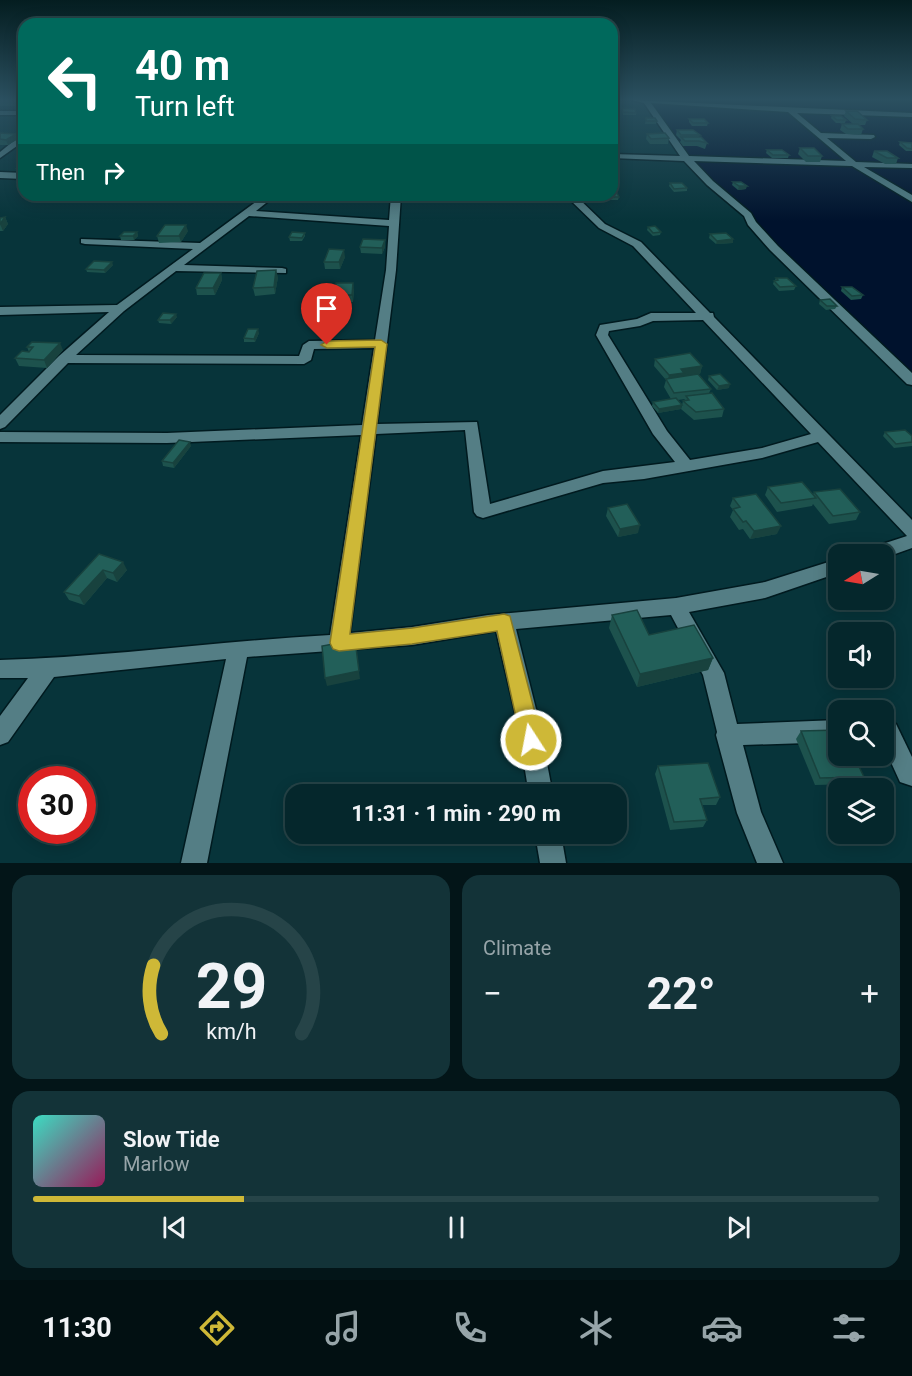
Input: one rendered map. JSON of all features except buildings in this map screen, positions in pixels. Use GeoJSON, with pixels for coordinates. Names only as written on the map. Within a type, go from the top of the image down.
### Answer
{"type":"FeatureCollection","features":[{"type":"Feature","properties":{"kind":"street"},"geometry":{"type":"LineString","coordinates":[[672,140],[710,183],[748,214],[751,223],[774,248],[912,381]]}},
{"type":"Feature","properties":{"kind":"street"},"geometry":{"type":"LineString","coordinates":[[826,140],[855,165],[912,199]]}},
{"type":"Feature","properties":{"kind":"street"},"geometry":{"type":"LineString","coordinates":[[0,156],[18,142]]}},
{"type":"Feature","properties":{"kind":"street"},"geometry":{"type":"LineString","coordinates":[[618,156],[912,166]]}},
{"type":"Feature","properties":{"kind":"street"},"geometry":{"type":"LineString","coordinates":[[0,175],[18,176]]}},
{"type":"Feature","properties":{"kind":"street"},"geometry":{"type":"LineString","coordinates":[[0,424],[64,359],[120,308],[262,201]]}},
{"type":"Feature","properties":{"kind":"street"},"geometry":{"type":"LineString","coordinates":[[339,643],[395,241],[393,223],[395,201]]}},
{"type":"Feature","properties":{"kind":"street"},"geometry":{"type":"LineString","coordinates":[[576,201],[602,226],[637,243],[709,316],[819,437],[912,531]]}},
{"type":"Feature","properties":{"kind":"street"},"geometry":{"type":"LineString","coordinates":[[245,213],[393,223]]}},
{"type":"Feature","properties":{"kind":"street"},"geometry":{"type":"LineString","coordinates":[[85,241],[201,246]]}},
{"type":"Feature","properties":{"kind":"street"},"geometry":{"type":"LineString","coordinates":[[174,268],[282,271]]}},
{"type":"Feature","properties":{"kind":"street"},"geometry":{"type":"LineString","coordinates":[[0,311],[120,308]]}},
{"type":"Feature","properties":{"kind":"street"},"geometry":{"type":"LineString","coordinates":[[686,466],[661,434],[602,335],[604,328],[640,322],[651,316],[709,316]]}},
{"type":"Feature","properties":{"kind":"street"},"geometry":{"type":"LineString","coordinates":[[64,359],[304,360],[309,345],[381,344]]}},
{"type":"Feature","properties":{"kind":"street"},"geometry":{"type":"LineString","coordinates":[[0,437],[166,438],[472,425],[483,512],[603,477],[644,473],[762,453],[819,437]]}},
{"type":"Feature","properties":{"kind":"street"},"geometry":{"type":"LineString","coordinates":[[894,547],[912,541]]}},
{"type":"Feature","properties":{"kind":"street"},"geometry":{"type":"LineString","coordinates":[[0,669],[48,668],[238,649],[339,643],[412,636],[504,622],[676,606],[765,590],[828,569]]}},
{"type":"Feature","properties":{"kind":"street"},"geometry":{"type":"LineString","coordinates":[[676,606],[712,673],[749,813],[770,863]]}},
{"type":"Feature","properties":{"kind":"street"},"geometry":{"type":"LineString","coordinates":[[504,622],[528,721],[539,784]]}},
{"type":"Feature","properties":{"kind":"street"},"geometry":{"type":"LineString","coordinates":[[194,863],[238,649]]}},
{"type":"Feature","properties":{"kind":"street"},"geometry":{"type":"LineString","coordinates":[[0,734],[48,668]]}},
{"type":"Feature","properties":{"kind":"street"},"geometry":{"type":"LineString","coordinates":[[727,735],[828,730]]}},
{"type":"Feature","properties":{"kind":"street"},"geometry":{"type":"LineString","coordinates":[[894,745],[908,774],[912,774]]}},
{"type":"Feature","properties":{"kind":"street"},"geometry":{"type":"LineString","coordinates":[[550,844],[553,863]]}},
{"type":"Feature","properties":{"kind":"water"},"geometry":{"type":"Polygon","coordinates":[[[673,140],[912,140],[912,381],[786,257],[748,215],[686,158],[673,140]]]}},
{"type":"Feature","properties":{"kind":"route"},"geometry":{"type":"LineString","coordinates":[[327,345],[381,344],[339,643],[412,636],[504,622],[531,740]]}}]}
